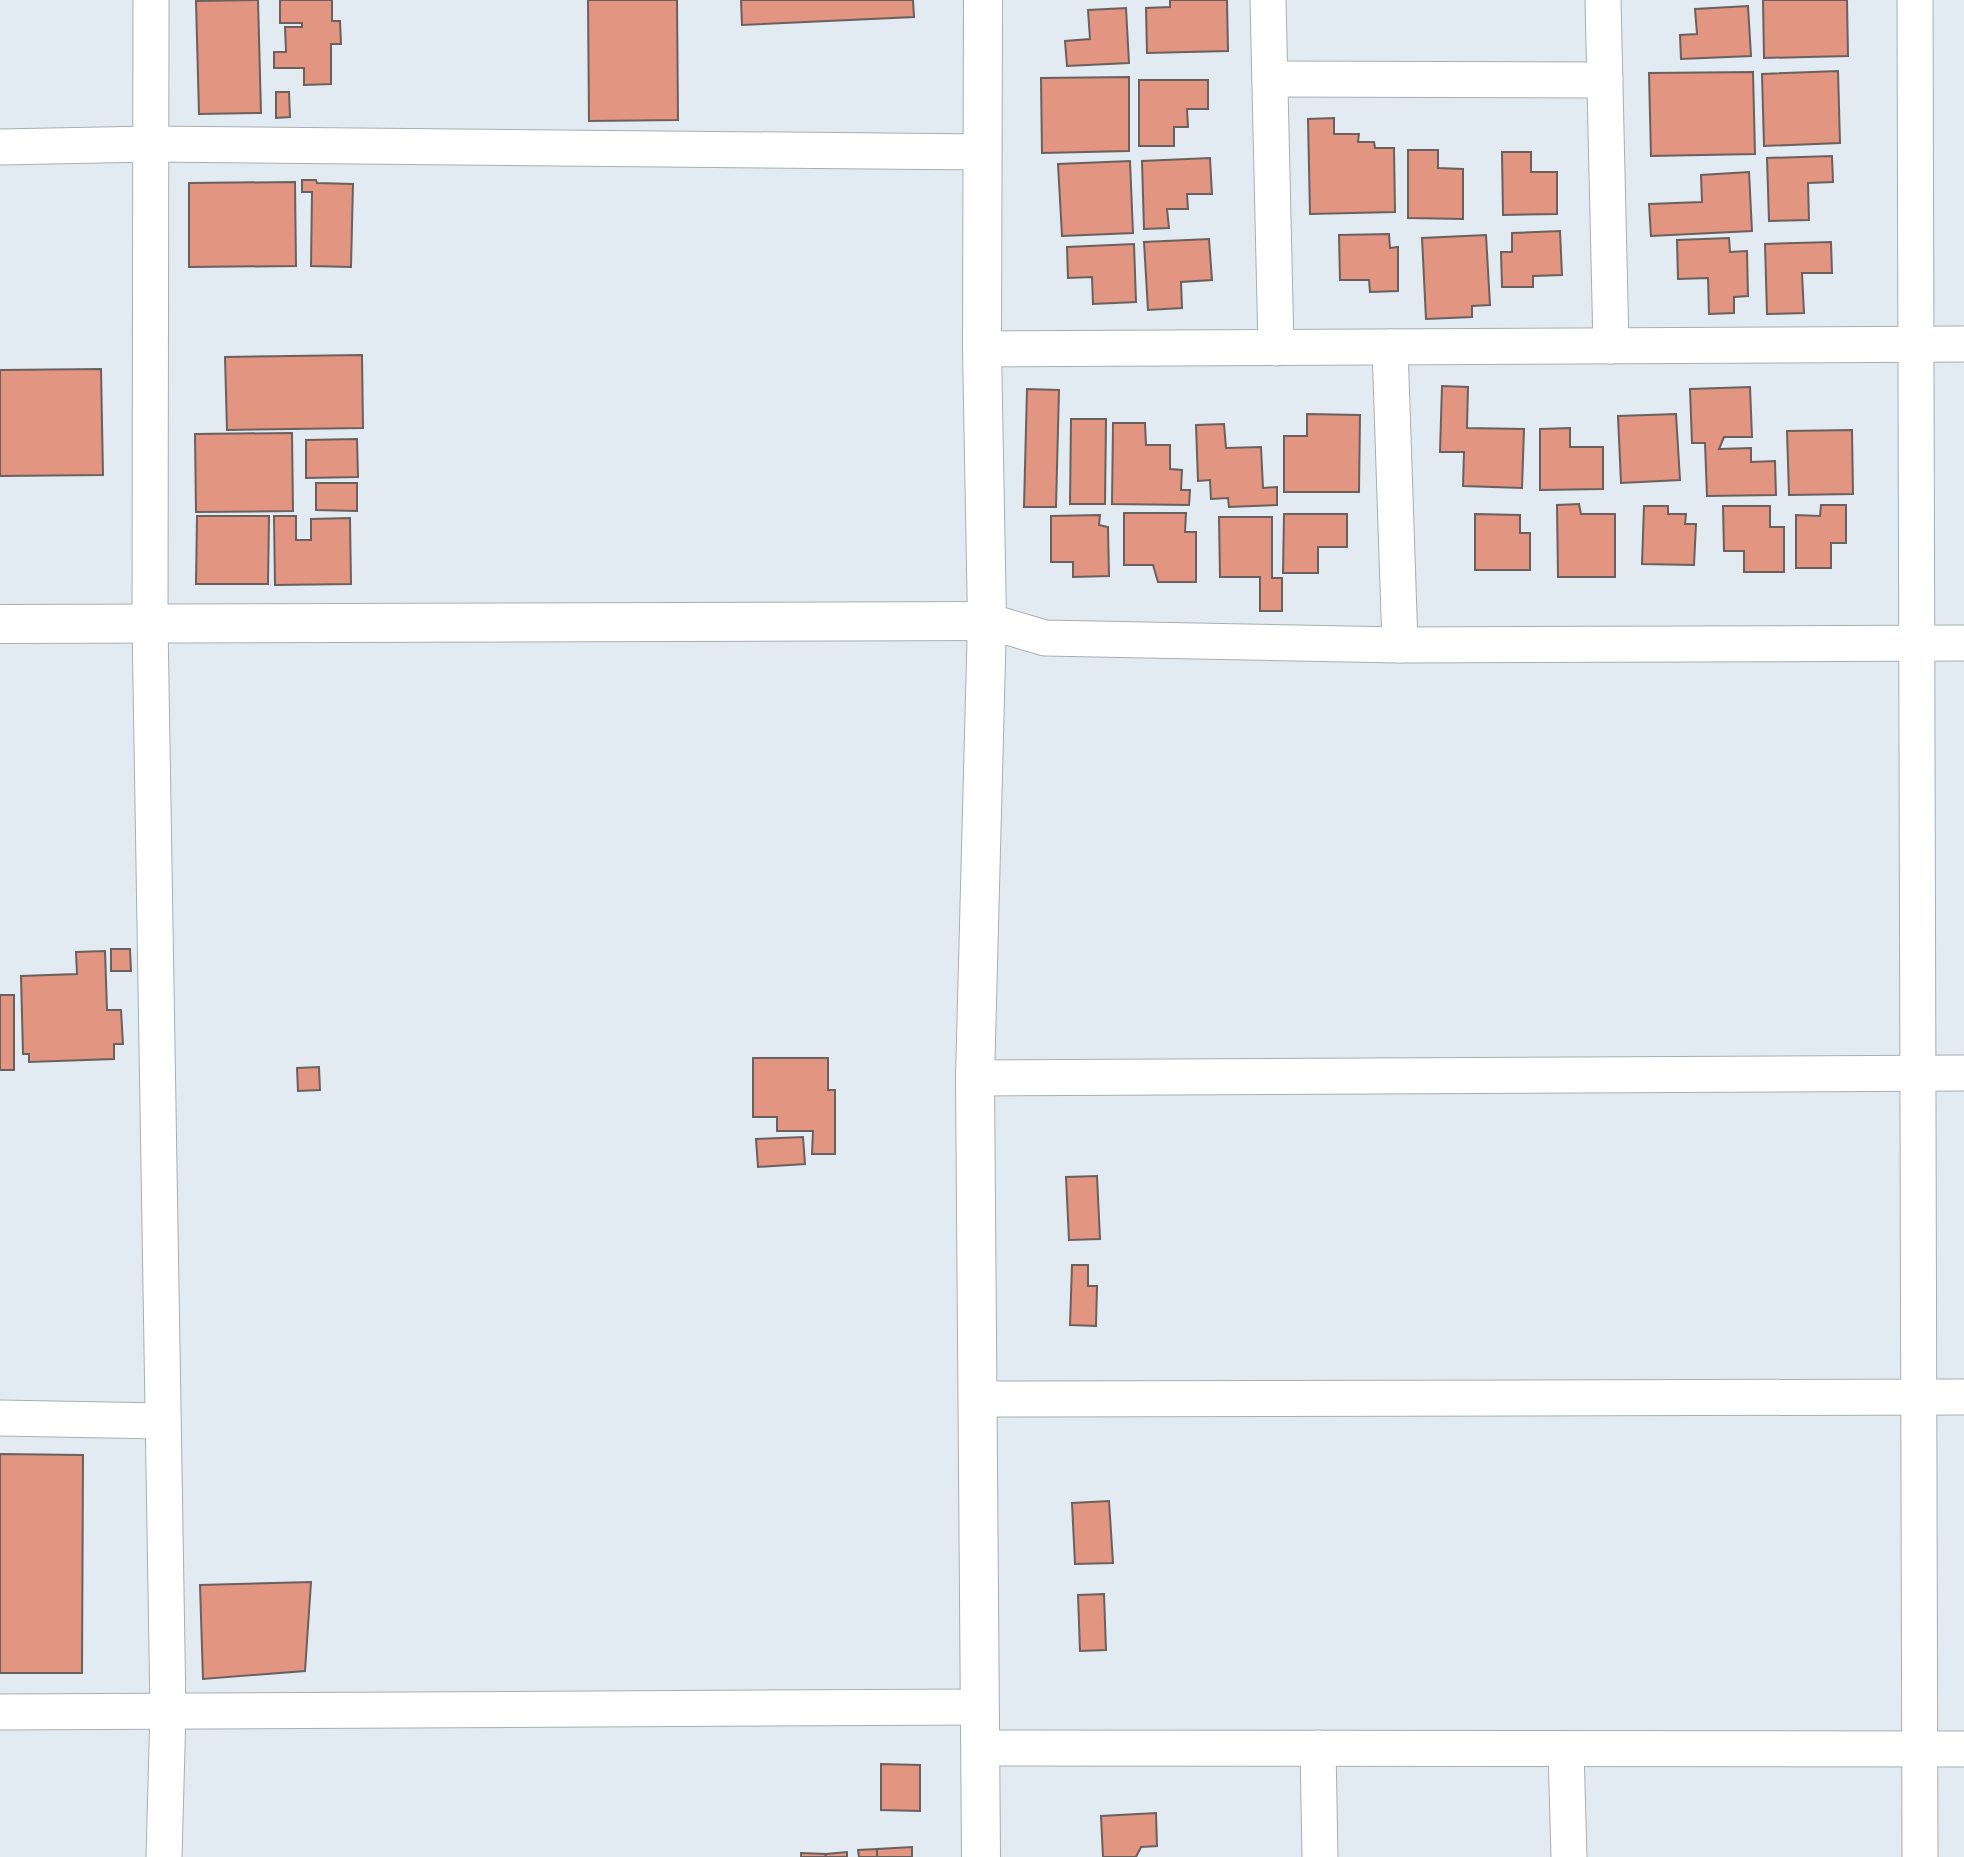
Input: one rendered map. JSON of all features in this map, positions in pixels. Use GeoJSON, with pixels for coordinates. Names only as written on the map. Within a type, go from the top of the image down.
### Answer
{"type":"FeatureCollection","features":[{"type":"Feature","properties":{"kind":"street"},"geometry":{"type":"LineString","coordinates":[[151,0],[150,624],[168,1711],[164,1857]]}},
{"type":"Feature","properties":{"kind":"street"},"geometry":{"type":"LineString","coordinates":[[981,1857],[975,1078],[987,621],[982,349],[983,0]]}},
{"type":"Feature","properties":{"kind":"street"},"geometry":{"type":"LineString","coordinates":[[1268,0],[1276,348]]}},
{"type":"Feature","properties":{"kind":"street"},"geometry":{"type":"LineString","coordinates":[[1603,0],[1611,346]]}},
{"type":"Feature","properties":{"kind":"street"},"geometry":{"type":"LineString","coordinates":[[1915,0],[1920,1857]]}},
{"type":"Feature","properties":{"kind":"street"},"geometry":{"type":"LineString","coordinates":[[1270,79],[1605,80]]}},
{"type":"Feature","properties":{"kind":"street"},"geometry":{"type":"LineString","coordinates":[[0,147],[151,144],[983,152]]}},
{"type":"Feature","properties":{"kind":"street"},"geometry":{"type":"LineString","coordinates":[[982,349],[1964,344]]}},
{"type":"Feature","properties":{"kind":"street"},"geometry":{"type":"LineString","coordinates":[[1390,347],[1400,645]]}},
{"type":"Feature","properties":{"kind":"street"},"geometry":{"type":"LineString","coordinates":[[0,624],[987,621],[1045,638],[1400,645],[1964,643]]}},
{"type":"Feature","properties":{"kind":"street"},"geometry":{"type":"LineString","coordinates":[[975,1078],[1964,1073]]}},
{"type":"Feature","properties":{"kind":"street"},"geometry":{"type":"LineString","coordinates":[[977,1399],[1964,1397]]}},
{"type":"Feature","properties":{"kind":"street"},"geometry":{"type":"LineString","coordinates":[[0,1418],[163,1421]]}},
{"type":"Feature","properties":{"kind":"street"},"geometry":{"type":"LineString","coordinates":[[0,1712],[980,1707]]}},
{"type":"Feature","properties":{"kind":"street"},"geometry":{"type":"LineString","coordinates":[[981,1748],[1964,1749]]}},
{"type":"Feature","properties":{"kind":"street"},"geometry":{"type":"LineString","coordinates":[[1318,1748],[1321,1857]]}},
{"type":"Feature","properties":{"kind":"street"},"geometry":{"type":"LineString","coordinates":[[1566,1749],[1569,1857]]}},
{"type":"Feature","properties":{"kind":"building"},"geometry":{"type":"Polygon","coordinates":[[[258,0],[261,113],[199,114],[196,1],[258,0]]]}},
{"type":"Feature","properties":{"kind":"building"},"geometry":{"type":"Polygon","coordinates":[[[280,0],[332,0],[332,21],[340,21],[341,44],[331,44],[331,84],[304,85],[304,68],[274,68],[274,52],[286,52],[285,27],[302,27],[302,23],[280,23],[280,0]]]}},
{"type":"Feature","properties":{"kind":"building"},"geometry":{"type":"Polygon","coordinates":[[[588,0],[677,0],[678,120],[589,121],[588,0]]]}},
{"type":"Feature","properties":{"kind":"building"},"geometry":{"type":"Polygon","coordinates":[[[741,0],[913,0],[914,17],[742,25],[741,0]]]}},
{"type":"Feature","properties":{"kind":"building"},"geometry":{"type":"Polygon","coordinates":[[[1170,0],[1227,0],[1228,51],[1147,53],[1146,8],[1170,7],[1170,0]]]}},
{"type":"Feature","properties":{"kind":"building"},"geometry":{"type":"Polygon","coordinates":[[[1763,0],[1847,0],[1848,56],[1764,58],[1763,0]]]}},
{"type":"Feature","properties":{"kind":"building"},"geometry":{"type":"Polygon","coordinates":[[[1748,6],[1751,56],[1681,59],[1680,35],[1697,34],[1695,9],[1748,6]]]}},
{"type":"Feature","properties":{"kind":"building"},"geometry":{"type":"Polygon","coordinates":[[[1126,8],[1129,63],[1067,66],[1065,41],[1090,39],[1088,10],[1126,8]]]}},
{"type":"Feature","properties":{"kind":"building"},"geometry":{"type":"Polygon","coordinates":[[[1838,71],[1840,143],[1764,146],[1762,74],[1838,71]]]}},
{"type":"Feature","properties":{"kind":"building"},"geometry":{"type":"Polygon","coordinates":[[[1753,72],[1755,154],[1651,156],[1649,73],[1753,72]]]}},
{"type":"Feature","properties":{"kind":"building"},"geometry":{"type":"Polygon","coordinates":[[[1129,77],[1129,151],[1042,153],[1041,78],[1129,77]]]}},
{"type":"Feature","properties":{"kind":"building"},"geometry":{"type":"Polygon","coordinates":[[[1139,80],[1208,80],[1208,109],[1187,109],[1188,127],[1174,127],[1174,146],[1139,146],[1139,80]]]}},
{"type":"Feature","properties":{"kind":"building"},"geometry":{"type":"Polygon","coordinates":[[[276,92],[289,92],[290,117],[276,118],[276,92]]]}},
{"type":"Feature","properties":{"kind":"building"},"geometry":{"type":"Polygon","coordinates":[[[1334,118],[1334,134],[1359,134],[1358,142],[1374,142],[1375,148],[1394,148],[1395,212],[1310,214],[1308,119],[1334,118]]]}},
{"type":"Feature","properties":{"kind":"building"},"geometry":{"type":"Polygon","coordinates":[[[1408,150],[1438,150],[1438,168],[1463,169],[1463,219],[1408,218],[1408,150]]]}},
{"type":"Feature","properties":{"kind":"building"},"geometry":{"type":"Polygon","coordinates":[[[1502,152],[1531,152],[1531,172],[1557,172],[1557,214],[1503,215],[1502,152]]]}},
{"type":"Feature","properties":{"kind":"building"},"geometry":{"type":"Polygon","coordinates":[[[1832,156],[1833,182],[1808,183],[1809,220],[1769,221],[1767,158],[1832,156]]]}},
{"type":"Feature","properties":{"kind":"building"},"geometry":{"type":"Polygon","coordinates":[[[1210,158],[1212,194],[1187,194],[1188,209],[1167,209],[1169,228],[1144,229],[1142,161],[1210,158]]]}},
{"type":"Feature","properties":{"kind":"building"},"geometry":{"type":"Polygon","coordinates":[[[1130,161],[1133,233],[1062,236],[1058,164],[1130,161]]]}},
{"type":"Feature","properties":{"kind":"building"},"geometry":{"type":"Polygon","coordinates":[[[1749,172],[1752,231],[1651,236],[1649,204],[1702,202],[1701,175],[1749,172]]]}},
{"type":"Feature","properties":{"kind":"building"},"geometry":{"type":"Polygon","coordinates":[[[302,180],[353,184],[351,267],[311,266],[312,192],[302,192],[302,180]]]}},
{"type":"Feature","properties":{"kind":"building"},"geometry":{"type":"Polygon","coordinates":[[[295,182],[296,266],[189,267],[189,183],[295,182]]]}},
{"type":"Feature","properties":{"kind":"building"},"geometry":{"type":"Polygon","coordinates":[[[1560,231],[1562,275],[1533,276],[1533,287],[1502,287],[1501,252],[1512,252],[1512,233],[1560,231]]]}},
{"type":"Feature","properties":{"kind":"building"},"geometry":{"type":"Polygon","coordinates":[[[1389,234],[1390,248],[1398,247],[1398,291],[1370,292],[1369,280],[1340,280],[1339,235],[1389,234]]]}},
{"type":"Feature","properties":{"kind":"building"},"geometry":{"type":"Polygon","coordinates":[[[1486,235],[1490,305],[1472,306],[1472,317],[1426,319],[1422,238],[1486,235]]]}},
{"type":"Feature","properties":{"kind":"building"},"geometry":{"type":"Polygon","coordinates":[[[1729,238],[1730,252],[1747,251],[1748,296],[1734,297],[1734,313],[1709,314],[1708,278],[1678,279],[1677,240],[1729,238]]]}},
{"type":"Feature","properties":{"kind":"building"},"geometry":{"type":"Polygon","coordinates":[[[1209,239],[1212,280],[1181,282],[1182,308],[1148,310],[1144,242],[1209,239]]]}},
{"type":"Feature","properties":{"kind":"building"},"geometry":{"type":"Polygon","coordinates":[[[1831,242],[1832,273],[1802,273],[1804,313],[1767,314],[1765,244],[1831,242]]]}},
{"type":"Feature","properties":{"kind":"building"},"geometry":{"type":"Polygon","coordinates":[[[1134,244],[1136,302],[1093,304],[1092,277],[1068,278],[1067,247],[1134,244]]]}},
{"type":"Feature","properties":{"kind":"building"},"geometry":{"type":"Polygon","coordinates":[[[362,355],[363,428],[227,430],[225,357],[362,355]]]}},
{"type":"Feature","properties":{"kind":"building"},"geometry":{"type":"Polygon","coordinates":[[[101,369],[103,475],[0,476],[0,370],[101,369]]]}},
{"type":"Feature","properties":{"kind":"building"},"geometry":{"type":"Polygon","coordinates":[[[1442,386],[1468,387],[1467,428],[1524,429],[1522,488],[1463,486],[1464,452],[1440,452],[1442,386]]]}},
{"type":"Feature","properties":{"kind":"building"},"geometry":{"type":"Polygon","coordinates":[[[1750,387],[1752,437],[1724,437],[1719,449],[1751,448],[1751,462],[1775,461],[1776,495],[1707,496],[1705,443],[1692,443],[1690,389],[1750,387]]]}},
{"type":"Feature","properties":{"kind":"building"},"geometry":{"type":"Polygon","coordinates":[[[1027,389],[1059,390],[1056,507],[1024,507],[1027,389]]]}},
{"type":"Feature","properties":{"kind":"building"},"geometry":{"type":"Polygon","coordinates":[[[1307,414],[1360,415],[1359,492],[1284,492],[1284,436],[1307,436],[1307,414]]]}},
{"type":"Feature","properties":{"kind":"building"},"geometry":{"type":"Polygon","coordinates":[[[1676,414],[1680,480],[1621,483],[1618,416],[1676,414]]]}},
{"type":"Feature","properties":{"kind":"building"},"geometry":{"type":"Polygon","coordinates":[[[1071,419],[1106,419],[1105,504],[1070,504],[1071,419]]]}},
{"type":"Feature","properties":{"kind":"building"},"geometry":{"type":"Polygon","coordinates":[[[1113,423],[1145,423],[1146,445],[1170,445],[1170,469],[1182,470],[1181,490],[1190,490],[1189,505],[1112,504],[1113,423]]]}},
{"type":"Feature","properties":{"kind":"building"},"geometry":{"type":"Polygon","coordinates":[[[1224,424],[1226,448],[1261,447],[1263,488],[1277,487],[1277,505],[1229,507],[1228,498],[1211,499],[1210,480],[1198,481],[1196,425],[1224,424]]]}},
{"type":"Feature","properties":{"kind":"building"},"geometry":{"type":"Polygon","coordinates":[[[1570,428],[1570,447],[1603,447],[1603,489],[1540,490],[1540,429],[1570,428]]]}},
{"type":"Feature","properties":{"kind":"building"},"geometry":{"type":"Polygon","coordinates":[[[1852,430],[1853,494],[1789,495],[1787,431],[1852,430]]]}},
{"type":"Feature","properties":{"kind":"building"},"geometry":{"type":"Polygon","coordinates":[[[292,433],[293,511],[196,512],[195,434],[292,433]]]}},
{"type":"Feature","properties":{"kind":"building"},"geometry":{"type":"Polygon","coordinates":[[[357,439],[358,477],[306,478],[306,440],[357,439]]]}},
{"type":"Feature","properties":{"kind":"building"},"geometry":{"type":"Polygon","coordinates":[[[316,483],[357,483],[357,511],[316,510],[316,483]]]}},
{"type":"Feature","properties":{"kind":"building"},"geometry":{"type":"Polygon","coordinates":[[[1579,504],[1581,514],[1615,514],[1615,577],[1558,577],[1557,505],[1579,504]]]}},
{"type":"Feature","properties":{"kind":"building"},"geometry":{"type":"Polygon","coordinates":[[[1821,505],[1846,505],[1846,543],[1831,543],[1831,568],[1796,568],[1796,515],[1820,516],[1821,505]]]}},
{"type":"Feature","properties":{"kind":"building"},"geometry":{"type":"Polygon","coordinates":[[[1644,506],[1668,506],[1668,514],[1686,514],[1685,524],[1696,524],[1694,565],[1642,564],[1644,506]]]}},
{"type":"Feature","properties":{"kind":"building"},"geometry":{"type":"Polygon","coordinates":[[[1723,506],[1770,506],[1770,527],[1784,527],[1784,572],[1744,572],[1744,551],[1724,551],[1723,506]]]}},
{"type":"Feature","properties":{"kind":"building"},"geometry":{"type":"Polygon","coordinates":[[[1124,513],[1186,513],[1185,532],[1196,532],[1196,582],[1158,582],[1153,565],[1124,565],[1124,513]]]}},
{"type":"Feature","properties":{"kind":"building"},"geometry":{"type":"Polygon","coordinates":[[[1284,514],[1347,514],[1347,547],[1318,547],[1318,573],[1283,573],[1284,514]]]}},
{"type":"Feature","properties":{"kind":"building"},"geometry":{"type":"Polygon","coordinates":[[[1475,514],[1520,515],[1520,533],[1530,533],[1530,570],[1475,570],[1475,514]]]}},
{"type":"Feature","properties":{"kind":"building"},"geometry":{"type":"Polygon","coordinates":[[[1100,515],[1099,525],[1108,527],[1109,576],[1073,577],[1073,562],[1051,562],[1051,516],[1100,515]]]}},
{"type":"Feature","properties":{"kind":"building"},"geometry":{"type":"Polygon","coordinates":[[[197,516],[269,516],[268,584],[196,584],[197,516]]]}},
{"type":"Feature","properties":{"kind":"building"},"geometry":{"type":"Polygon","coordinates":[[[274,516],[296,516],[296,540],[311,540],[311,519],[350,518],[351,584],[275,585],[274,516]]]}},
{"type":"Feature","properties":{"kind":"building"},"geometry":{"type":"Polygon","coordinates":[[[1219,517],[1272,517],[1272,578],[1282,578],[1282,611],[1260,611],[1260,577],[1220,577],[1219,517]]]}},
{"type":"Feature","properties":{"kind":"building"},"geometry":{"type":"Polygon","coordinates":[[[111,949],[130,949],[131,971],[111,971],[111,949]]]}},
{"type":"Feature","properties":{"kind":"building"},"geometry":{"type":"Polygon","coordinates":[[[105,951],[107,1010],[121,1010],[123,1044],[114,1044],[114,1059],[29,1062],[29,1054],[23,1054],[21,976],[77,974],[76,952],[105,951]]]}},
{"type":"Feature","properties":{"kind":"building"},"geometry":{"type":"Polygon","coordinates":[[[0,995],[14,995],[14,1070],[0,1070],[0,995]]]}},
{"type":"Feature","properties":{"kind":"building"},"geometry":{"type":"Polygon","coordinates":[[[753,1058],[828,1058],[828,1090],[835,1090],[835,1154],[812,1154],[813,1131],[777,1131],[777,1117],[753,1117],[753,1058]]]}},
{"type":"Feature","properties":{"kind":"building"},"geometry":{"type":"Polygon","coordinates":[[[319,1067],[320,1090],[298,1091],[297,1068],[319,1067]]]}},
{"type":"Feature","properties":{"kind":"building"},"geometry":{"type":"Polygon","coordinates":[[[803,1137],[805,1164],[758,1167],[756,1139],[803,1137]]]}},
{"type":"Feature","properties":{"kind":"building"},"geometry":{"type":"Polygon","coordinates":[[[1097,1176],[1100,1239],[1069,1240],[1066,1177],[1097,1176]]]}},
{"type":"Feature","properties":{"kind":"building"},"geometry":{"type":"Polygon","coordinates":[[[1072,1265],[1088,1265],[1088,1286],[1097,1286],[1096,1326],[1070,1325],[1072,1265]]]}},
{"type":"Feature","properties":{"kind":"building"},"geometry":{"type":"Polygon","coordinates":[[[0,1454],[83,1455],[82,1673],[0,1673],[0,1454]]]}},
{"type":"Feature","properties":{"kind":"building"},"geometry":{"type":"Polygon","coordinates":[[[1109,1501],[1113,1563],[1075,1564],[1072,1503],[1109,1501]]]}},
{"type":"Feature","properties":{"kind":"building"},"geometry":{"type":"Polygon","coordinates":[[[311,1582],[305,1671],[203,1679],[200,1585],[311,1582]]]}},
{"type":"Feature","properties":{"kind":"building"},"geometry":{"type":"Polygon","coordinates":[[[1104,1594],[1106,1650],[1080,1651],[1078,1595],[1104,1594]]]}},
{"type":"Feature","properties":{"kind":"building"},"geometry":{"type":"Polygon","coordinates":[[[881,1764],[920,1765],[920,1811],[881,1810],[881,1764]]]}},
{"type":"Feature","properties":{"kind":"building"},"geometry":{"type":"Polygon","coordinates":[[[1156,1813],[1157,1846],[1141,1847],[1136,1857],[1103,1857],[1101,1816],[1156,1813]]]}},
{"type":"Feature","properties":{"kind":"building"},"geometry":{"type":"Polygon","coordinates":[[[912,1847],[912,1857],[877,1857],[877,1849],[912,1847]]]}},
{"type":"Feature","properties":{"kind":"building"},"geometry":{"type":"Polygon","coordinates":[[[877,1849],[877,1857],[859,1857],[858,1850],[877,1849]]]}},
{"type":"Feature","properties":{"kind":"building"},"geometry":{"type":"Polygon","coordinates":[[[847,1852],[847,1857],[826,1857],[826,1854],[847,1852]]]}},
{"type":"Feature","properties":{"kind":"building"},"geometry":{"type":"Polygon","coordinates":[[[801,1853],[826,1854],[825,1857],[801,1857],[801,1853]]]}}]}
